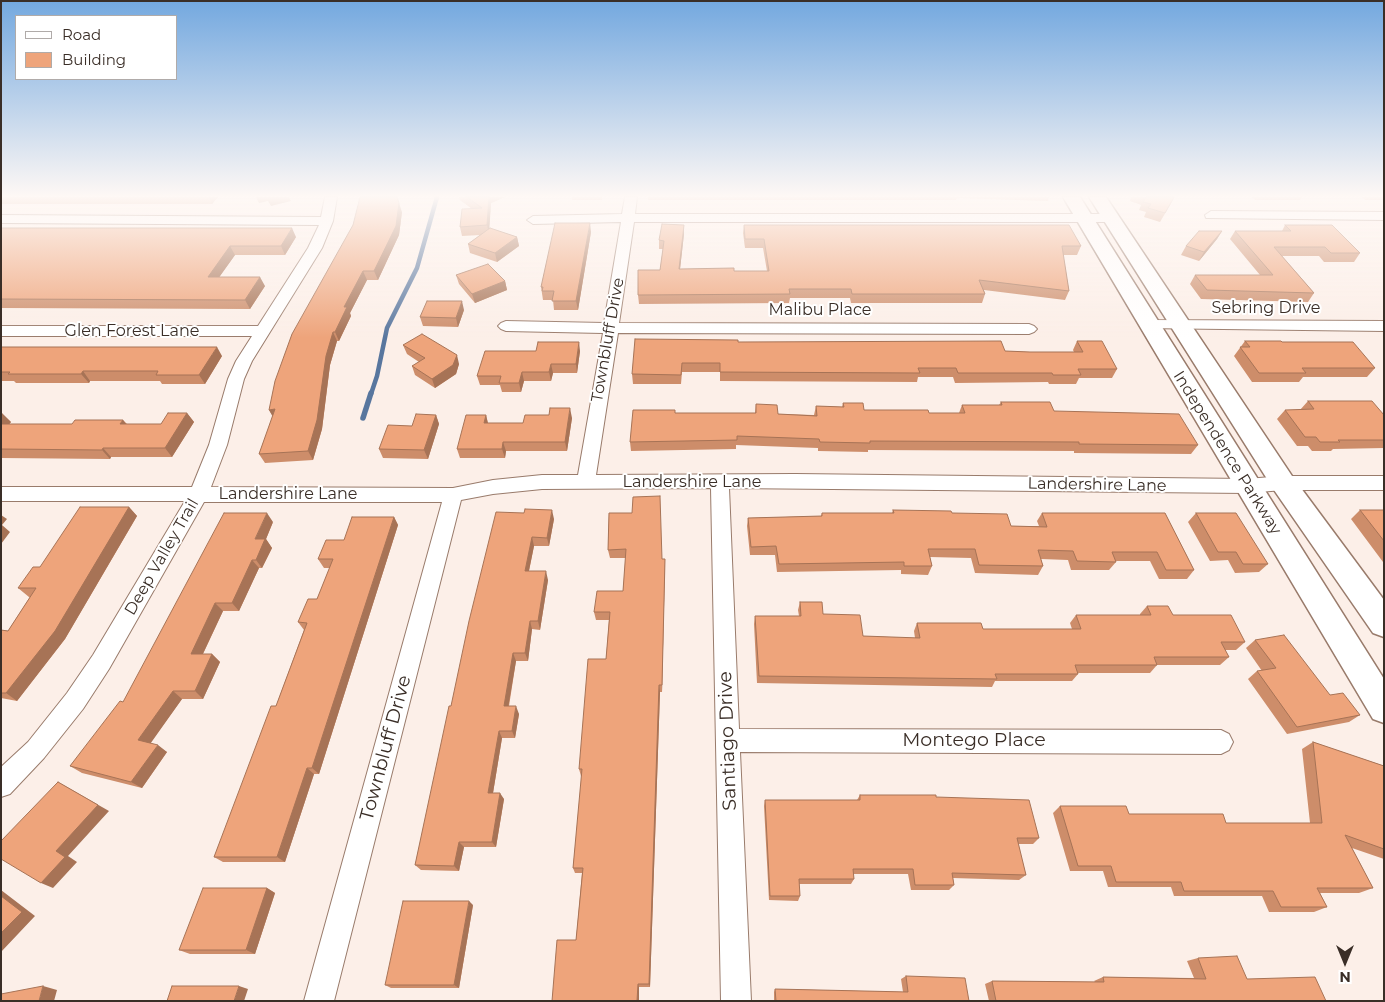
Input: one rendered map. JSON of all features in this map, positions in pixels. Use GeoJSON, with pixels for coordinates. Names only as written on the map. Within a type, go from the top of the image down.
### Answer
{"type":"FeatureCollection","features":[{"type":"Feature","properties":{"kind":"main road","name":"Independence Parkway"},"geometry":{"type":"LineString","coordinates":[[1099,244],[1384,708]]}},
{"type":"Feature","properties":{"kind":"main road","name":"Independence Parkway"},"geometry":{"type":"LineString","coordinates":[[1127,244],[1282,483],[1384,624]]}},
{"type":"Feature","properties":{"kind":"street","name":"Deep Valley Trail"},"geometry":{"type":"LineString","coordinates":[[1,785],[36,750],[75,701],[102,662],[199,494],[218,445],[236,379],[244,361],[317,244]]}},
{"type":"Feature","properties":{"kind":"street","name":"Townbluff Drive"},"geometry":{"type":"LineString","coordinates":[[586,482],[624,244]]}},
{"type":"Feature","properties":{"kind":"street","name":"Sebring Drive"},"geometry":{"type":"LineString","coordinates":[[1148,325],[1384,326]]}},
{"type":"Feature","properties":{"kind":"street","name":"Malibu Place"},"geometry":{"type":"LineString","coordinates":[[506,326],[1029,329]]}},
{"type":"Feature","properties":{"kind":"street","name":"Glen Forest Lane"},"geometry":{"type":"LineString","coordinates":[[1,331],[263,331]]}},
{"type":"Feature","properties":{"kind":"street","name":"Landershire Lane"},"geometry":{"type":"LineString","coordinates":[[1,494],[453,495],[493,487],[523,484],[586,482],[1247,486],[1282,483],[1384,483]]}},
{"type":"Feature","properties":{"kind":"street","name":"Santiago Drive"},"geometry":{"type":"LineString","coordinates":[[720,482],[736,1001]]}},
{"type":"Feature","properties":{"kind":"street","name":"Townbluff Drive"},"geometry":{"type":"LineString","coordinates":[[319,1001],[453,495]]}},
{"type":"Feature","properties":{"kind":"street","name":"Montego Place"},"geometry":{"type":"LineString","coordinates":[[728,740],[1221,742]]}},
{"type":"Feature","properties":{"kind":"building"},"geometry":{"type":"Polygon","coordinates":[[[1,244],[282,244],[281,246],[230,246],[208,277],[260,277],[245,300],[1,299],[1,244]]]}},
{"type":"Feature","properties":{"kind":"building"},"geometry":{"type":"Polygon","coordinates":[[[343,244],[387,244],[374,271],[363,271],[344,307],[347,307],[335,332],[333,332],[326,356],[317,420],[308,451],[259,454],[275,409],[269,410],[275,381],[292,334],[343,244]]]}},
{"type":"Feature","properties":{"kind":"building"},"geometry":{"type":"Polygon","coordinates":[[[468,244],[508,244],[495,253],[468,244]]]}},
{"type":"Feature","properties":{"kind":"building"},"geometry":{"type":"Polygon","coordinates":[[[550,244],[586,244],[576,301],[552,301],[554,291],[542,291],[543,287],[541,287],[550,244]]]}},
{"type":"Feature","properties":{"kind":"building"},"geometry":{"type":"Polygon","coordinates":[[[664,244],[682,244],[679,269],[734,268],[734,271],[769,271],[765,244],[1080,244],[1081,246],[1062,246],[1069,291],[979,280],[985,294],[852,294],[851,289],[789,289],[790,294],[638,295],[638,270],[660,270],[664,244]]]}},
{"type":"Feature","properties":{"kind":"building"},"geometry":{"type":"Polygon","coordinates":[[[1188,244],[1211,244],[1204,252],[1186,246],[1188,244]]]}},
{"type":"Feature","properties":{"kind":"building"},"geometry":{"type":"Polygon","coordinates":[[[1246,244],[1351,244],[1360,253],[1331,253],[1325,247],[1274,247],[1314,293],[1207,290],[1195,275],[1273,275],[1246,244]]]}},
{"type":"Feature","properties":{"kind":"building"},"geometry":{"type":"Polygon","coordinates":[[[488,264],[505,281],[472,294],[456,275],[488,264]]]}},
{"type":"Feature","properties":{"kind":"building"},"geometry":{"type":"Polygon","coordinates":[[[427,301],[462,301],[456,318],[420,317],[427,301]]]}},
{"type":"Feature","properties":{"kind":"building"},"geometry":{"type":"Polygon","coordinates":[[[422,334],[457,355],[453,365],[432,379],[412,366],[425,358],[403,345],[422,334]]]}},
{"type":"Feature","properties":{"kind":"building"},"geometry":{"type":"Polygon","coordinates":[[[635,339],[738,340],[738,342],[1001,341],[1005,351],[1030,352],[1083,352],[1077,341],[1102,341],[1117,369],[1078,369],[1081,375],[1053,375],[1052,373],[958,373],[956,368],[918,368],[920,373],[720,372],[720,363],[682,363],[681,375],[632,374],[635,339]]]}},
{"type":"Feature","properties":{"kind":"building"},"geometry":{"type":"Polygon","coordinates":[[[1245,341],[1353,342],[1375,368],[1302,368],[1306,373],[1259,373],[1240,347],[1250,347],[1245,341]]]}},
{"type":"Feature","properties":{"kind":"building"},"geometry":{"type":"Polygon","coordinates":[[[538,342],[579,342],[576,364],[551,364],[549,372],[522,372],[519,383],[499,383],[501,376],[477,376],[485,351],[536,351],[538,342]]]}},
{"type":"Feature","properties":{"kind":"building"},"geometry":{"type":"Polygon","coordinates":[[[1,347],[217,347],[199,375],[156,375],[158,371],[8,374],[10,372],[1,372],[1,347]]]}},
{"type":"Feature","properties":{"kind":"building"},"geometry":{"type":"Polygon","coordinates":[[[1308,401],[1372,401],[1384,415],[1384,440],[1320,442],[1316,437],[1305,437],[1285,410],[1314,409],[1308,401]]]}},
{"type":"Feature","properties":{"kind":"building"},"geometry":{"type":"Polygon","coordinates":[[[1001,402],[1050,402],[1054,411],[1179,414],[1198,445],[1079,444],[1079,442],[870,441],[870,443],[820,442],[819,439],[737,436],[737,440],[630,442],[633,410],[675,410],[675,413],[756,413],[756,404],[777,405],[778,414],[817,416],[816,406],[844,407],[843,403],[863,403],[864,410],[928,410],[929,413],[965,413],[962,405],[1002,405],[1001,402]]]}},
{"type":"Feature","properties":{"kind":"building"},"geometry":{"type":"Polygon","coordinates":[[[550,408],[570,408],[565,442],[503,442],[502,449],[457,449],[466,415],[486,415],[484,423],[523,423],[525,415],[549,415],[550,408]]]}},
{"type":"Feature","properties":{"kind":"building"},"geometry":{"type":"Polygon","coordinates":[[[168,413],[187,413],[165,448],[103,448],[102,450],[1,449],[1,424],[72,424],[75,420],[123,420],[120,424],[161,424],[168,413]]]}},
{"type":"Feature","properties":{"kind":"building"},"geometry":{"type":"Polygon","coordinates":[[[416,414],[436,415],[424,450],[379,449],[388,425],[412,426],[416,414]]]}},
{"type":"Feature","properties":{"kind":"building"},"geometry":{"type":"Polygon","coordinates":[[[660,496],[662,559],[665,559],[662,685],[659,685],[649,984],[638,984],[637,1001],[552,1001],[557,940],[576,940],[583,868],[573,868],[582,769],[579,769],[588,659],[606,659],[610,612],[594,612],[597,591],[623,591],[626,549],[608,550],[609,513],[632,513],[633,497],[660,496]]]}},
{"type":"Feature","properties":{"kind":"building"},"geometry":{"type":"Polygon","coordinates":[[[80,507],[129,507],[55,631],[6,693],[1,693],[1,630],[8,631],[36,588],[18,588],[33,567],[40,567],[80,507]]]}},
{"type":"Feature","properties":{"kind":"building"},"geometry":{"type":"Polygon","coordinates":[[[525,509],[552,510],[547,538],[532,537],[525,571],[546,571],[538,621],[530,621],[525,653],[513,653],[504,706],[516,706],[512,731],[499,731],[488,793],[500,793],[492,842],[459,842],[454,866],[415,865],[449,706],[451,706],[469,621],[496,512],[524,513],[525,509]]]}},
{"type":"Feature","properties":{"kind":"building"},"geometry":{"type":"Polygon","coordinates":[[[893,510],[1007,514],[1011,526],[1047,527],[1042,513],[1165,513],[1194,570],[1166,570],[1157,552],[1112,552],[1116,562],[1077,561],[1073,551],[1038,550],[1043,566],[979,565],[975,549],[928,549],[932,566],[904,566],[904,562],[779,564],[776,546],[751,547],[748,518],[822,516],[822,513],[894,513],[893,510]]]}},
{"type":"Feature","properties":{"kind":"building"},"geometry":{"type":"Polygon","coordinates":[[[1360,510],[1384,510],[1384,541],[1360,510]]]}},
{"type":"Feature","properties":{"kind":"building"},"geometry":{"type":"Polygon","coordinates":[[[224,513],[267,513],[255,539],[265,539],[256,560],[252,560],[232,603],[215,603],[191,654],[212,654],[195,691],[173,691],[138,740],[158,745],[131,782],[70,766],[120,701],[123,702],[224,513]]]}},
{"type":"Feature","properties":{"kind":"building"},"geometry":{"type":"Polygon","coordinates":[[[1196,513],[1236,513],[1268,564],[1243,564],[1236,552],[1218,552],[1196,513]]]}},
{"type":"Feature","properties":{"kind":"building"},"geometry":{"type":"Polygon","coordinates":[[[352,517],[394,517],[312,768],[307,768],[277,857],[214,857],[271,706],[276,706],[307,623],[298,622],[308,599],[317,599],[333,559],[318,559],[326,540],[344,540],[352,517]]]}},
{"type":"Feature","properties":{"kind":"building"},"geometry":{"type":"Polygon","coordinates":[[[800,602],[822,602],[823,614],[860,615],[863,636],[920,638],[917,623],[981,623],[983,629],[1081,629],[1076,615],[1151,615],[1147,606],[1168,606],[1173,615],[1231,615],[1245,642],[1221,642],[1229,657],[1154,657],[1157,665],[1075,665],[1078,674],[995,674],[997,679],[759,676],[755,616],[801,616],[800,602]]]}},
{"type":"Feature","properties":{"kind":"building"},"geometry":{"type":"Polygon","coordinates":[[[1284,635],[1330,695],[1343,693],[1360,715],[1297,727],[1257,671],[1276,668],[1255,640],[1284,635]]]}},
{"type":"Feature","properties":{"kind":"building"},"geometry":{"type":"Polygon","coordinates":[[[1313,742],[1384,766],[1384,849],[1345,835],[1373,888],[1317,888],[1327,907],[1281,907],[1273,891],[1184,891],[1181,882],[1116,882],[1111,866],[1078,866],[1060,806],[1126,806],[1129,814],[1223,814],[1226,823],[1322,823],[1313,742]]]}},
{"type":"Feature","properties":{"kind":"building"},"geometry":{"type":"Polygon","coordinates":[[[58,782],[98,805],[56,851],[65,857],[41,883],[1,859],[1,841],[58,782]]]}},
{"type":"Feature","properties":{"kind":"building"},"geometry":{"type":"Polygon","coordinates":[[[860,795],[936,795],[936,797],[1029,800],[1039,838],[1017,838],[1026,875],[952,873],[954,885],[915,885],[913,869],[853,869],[854,879],[799,879],[800,896],[770,896],[765,800],[860,800],[860,795]]]}},
{"type":"Feature","properties":{"kind":"building"},"geometry":{"type":"Polygon","coordinates":[[[203,888],[267,888],[246,950],[179,950],[203,888]]]}},
{"type":"Feature","properties":{"kind":"building"},"geometry":{"type":"Polygon","coordinates":[[[1,896],[22,912],[1,933],[1,896]]]}},
{"type":"Feature","properties":{"kind":"building"},"geometry":{"type":"Polygon","coordinates":[[[403,901],[469,901],[454,985],[385,985],[403,901]]]}},
{"type":"Feature","properties":{"kind":"building"},"geometry":{"type":"Polygon","coordinates":[[[1237,956],[1247,979],[1315,977],[1326,1001],[996,1001],[992,981],[1104,982],[1103,977],[1206,979],[1198,958],[1237,956]]]}},
{"type":"Feature","properties":{"kind":"building"},"geometry":{"type":"Polygon","coordinates":[[[906,976],[965,978],[969,1001],[776,1001],[775,989],[908,992],[906,976]]]}},
{"type":"Feature","properties":{"kind":"building"},"geometry":{"type":"Polygon","coordinates":[[[43,986],[39,1001],[1,1001],[1,994],[43,986]]]}},
{"type":"Feature","properties":{"kind":"building"},"geometry":{"type":"Polygon","coordinates":[[[172,986],[239,986],[234,1001],[167,1001],[172,986]]]}},
{"type":"Feature","properties":{"kind":"waterway"},"geometry":{"type":"LineString","coordinates":[[371,394],[377,376],[387,328],[417,268],[424,244]]}},
{"type":"Feature","properties":{"kind":"waterway"},"geometry":{"type":"LineString","coordinates":[[363,418],[371,393]]}}]}
